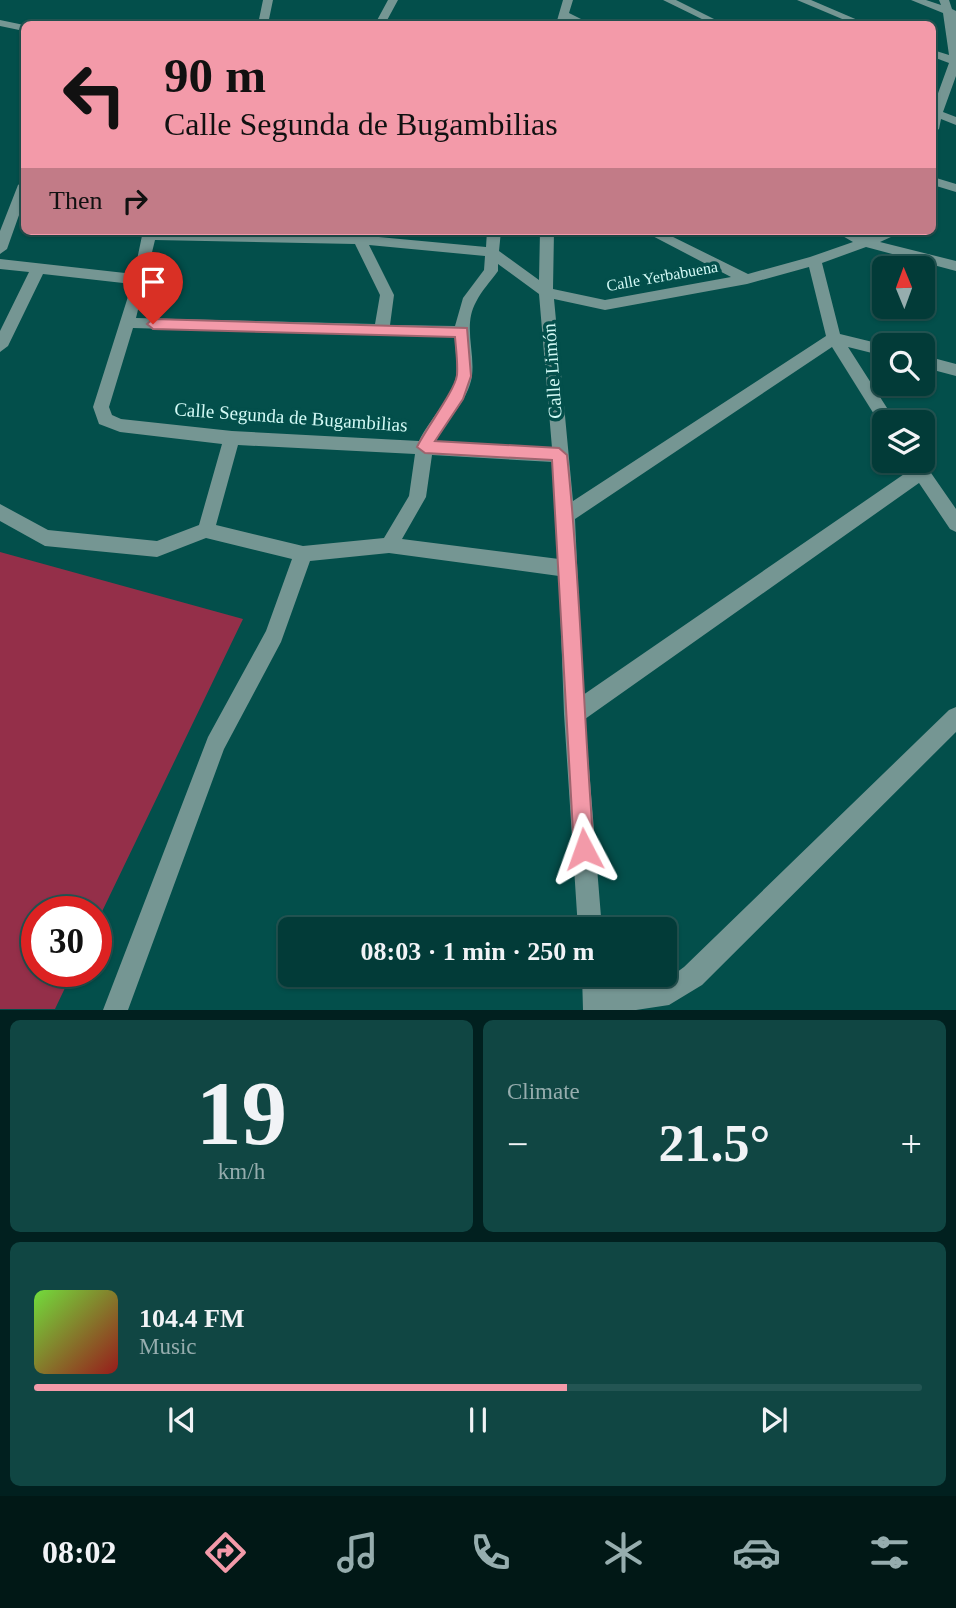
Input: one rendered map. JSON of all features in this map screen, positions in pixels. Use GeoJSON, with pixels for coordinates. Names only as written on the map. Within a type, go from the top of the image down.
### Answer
{"type":"FeatureCollection","features":[{"type":"Feature","properties":{"kind":"street"},"geometry":{"type":"LineString","coordinates":[[264,21],[268,0]]}},
{"type":"Feature","properties":{"kind":"street"},"geometry":{"type":"LineString","coordinates":[[382,21],[393,0]]}},
{"type":"Feature","properties":{"kind":"street"},"geometry":{"type":"LineString","coordinates":[[563,19],[568,0]]}},
{"type":"Feature","properties":{"kind":"street"},"geometry":{"type":"LineString","coordinates":[[668,0],[713,21]]}},
{"type":"Feature","properties":{"kind":"street"},"geometry":{"type":"LineString","coordinates":[[802,0],[854,21]]}},
{"type":"Feature","properties":{"kind":"street"},"geometry":{"type":"LineString","coordinates":[[916,0],[953,13]]}},
{"type":"Feature","properties":{"kind":"street"},"geometry":{"type":"LineString","coordinates":[[936,107],[956,62],[953,13],[944,0]]}},
{"type":"Feature","properties":{"kind":"street"},"geometry":{"type":"LineString","coordinates":[[0,23],[21,27]]}},
{"type":"Feature","properties":{"kind":"street"},"geometry":{"type":"LineString","coordinates":[[936,54],[956,62]]}},
{"type":"Feature","properties":{"kind":"street"},"geometry":{"type":"LineString","coordinates":[[936,113],[956,121]]}},
{"type":"Feature","properties":{"kind":"street"},"geometry":{"type":"LineString","coordinates":[[936,182],[956,188]]}},
{"type":"Feature","properties":{"kind":"street"},"geometry":{"type":"LineString","coordinates":[[0,249],[21,193]]}},
{"type":"Feature","properties":{"kind":"street"},"geometry":{"type":"LineString","coordinates":[[150,235],[127,323],[462,332]]}},
{"type":"Feature","properties":{"kind":"street"},"geometry":{"type":"LineString","coordinates":[[361,235],[492,252]]}},
{"type":"Feature","properties":{"kind":"street"},"geometry":{"type":"LineString","coordinates":[[361,235],[387,295],[382,329]]}},
{"type":"Feature","properties":{"kind":"street"},"geometry":{"type":"LineString","coordinates":[[389,545],[417,497],[425,447],[435,425],[457,395],[464,376],[462,332],[465,310],[470,298],[491,271],[494,235]]}},
{"type":"Feature","properties":{"kind":"street","name":"Calle Limón"},"geometry":{"type":"LineString","coordinates":[[547,235],[546,292],[565,515],[574,714],[589,917]]}},
{"type":"Feature","properties":{"kind":"street"},"geometry":{"type":"LineString","coordinates":[[658,235],[747,279]]}},
{"type":"Feature","properties":{"kind":"street"},"geometry":{"type":"LineString","coordinates":[[850,235],[867,243],[956,267]]}},
{"type":"Feature","properties":{"kind":"street","name":"Calle Yerbabuena"},"geometry":{"type":"LineString","coordinates":[[492,252],[546,292],[605,305],[747,279],[814,261],[887,235]]}},
{"type":"Feature","properties":{"kind":"street"},"geometry":{"type":"LineString","coordinates":[[814,261],[834,338],[880,410]]}},
{"type":"Feature","properties":{"kind":"street"},"geometry":{"type":"LineString","coordinates":[[0,264],[140,280]]}},
{"type":"Feature","properties":{"kind":"street"},"geometry":{"type":"LineString","coordinates":[[0,346],[38,269]]}},
{"type":"Feature","properties":{"kind":"street","name":"Calle Segunda de Bugambilias"},"geometry":{"type":"LineString","coordinates":[[127,323],[101,407],[105,419],[120,425],[232,438],[559,455]]}},
{"type":"Feature","properties":{"kind":"street"},"geometry":{"type":"LineString","coordinates":[[565,515],[834,338],[872,347]]}},
{"type":"Feature","properties":{"kind":"street"},"geometry":{"type":"LineString","coordinates":[[935,364],[956,370]]}},
{"type":"Feature","properties":{"kind":"street"},"geometry":{"type":"LineString","coordinates":[[206,530],[232,438]]}},
{"type":"Feature","properties":{"kind":"street"},"geometry":{"type":"LineString","coordinates":[[574,714],[907,473]]}},
{"type":"Feature","properties":{"kind":"street"},"geometry":{"type":"LineString","coordinates":[[922,473],[956,524]]}},
{"type":"Feature","properties":{"kind":"street"},"geometry":{"type":"LineString","coordinates":[[0,512],[45,538],[157,549],[206,530],[303,554],[389,545],[568,569]]}},
{"type":"Feature","properties":{"kind":"street"},"geometry":{"type":"LineString","coordinates":[[115,1010],[215,744],[274,635],[303,554]]}},
{"type":"Feature","properties":{"kind":"street"},"geometry":{"type":"LineString","coordinates":[[595,987],[596,1006],[669,993],[693,976],[956,717]]}},
{"type":"Feature","properties":{"kind":"shaded area"},"geometry":{"type":"Polygon","coordinates":[[[0,552],[243,619],[109,896],[21,896],[21,987],[65,987],[55,1009],[0,1009],[0,552]]]}},
{"type":"Feature","properties":{"kind":"route"},"geometry":{"type":"LineString","coordinates":[[153,324],[462,332],[464,376],[457,395],[435,425],[425,447],[559,455],[565,515],[574,714],[584,849]]}}]}
